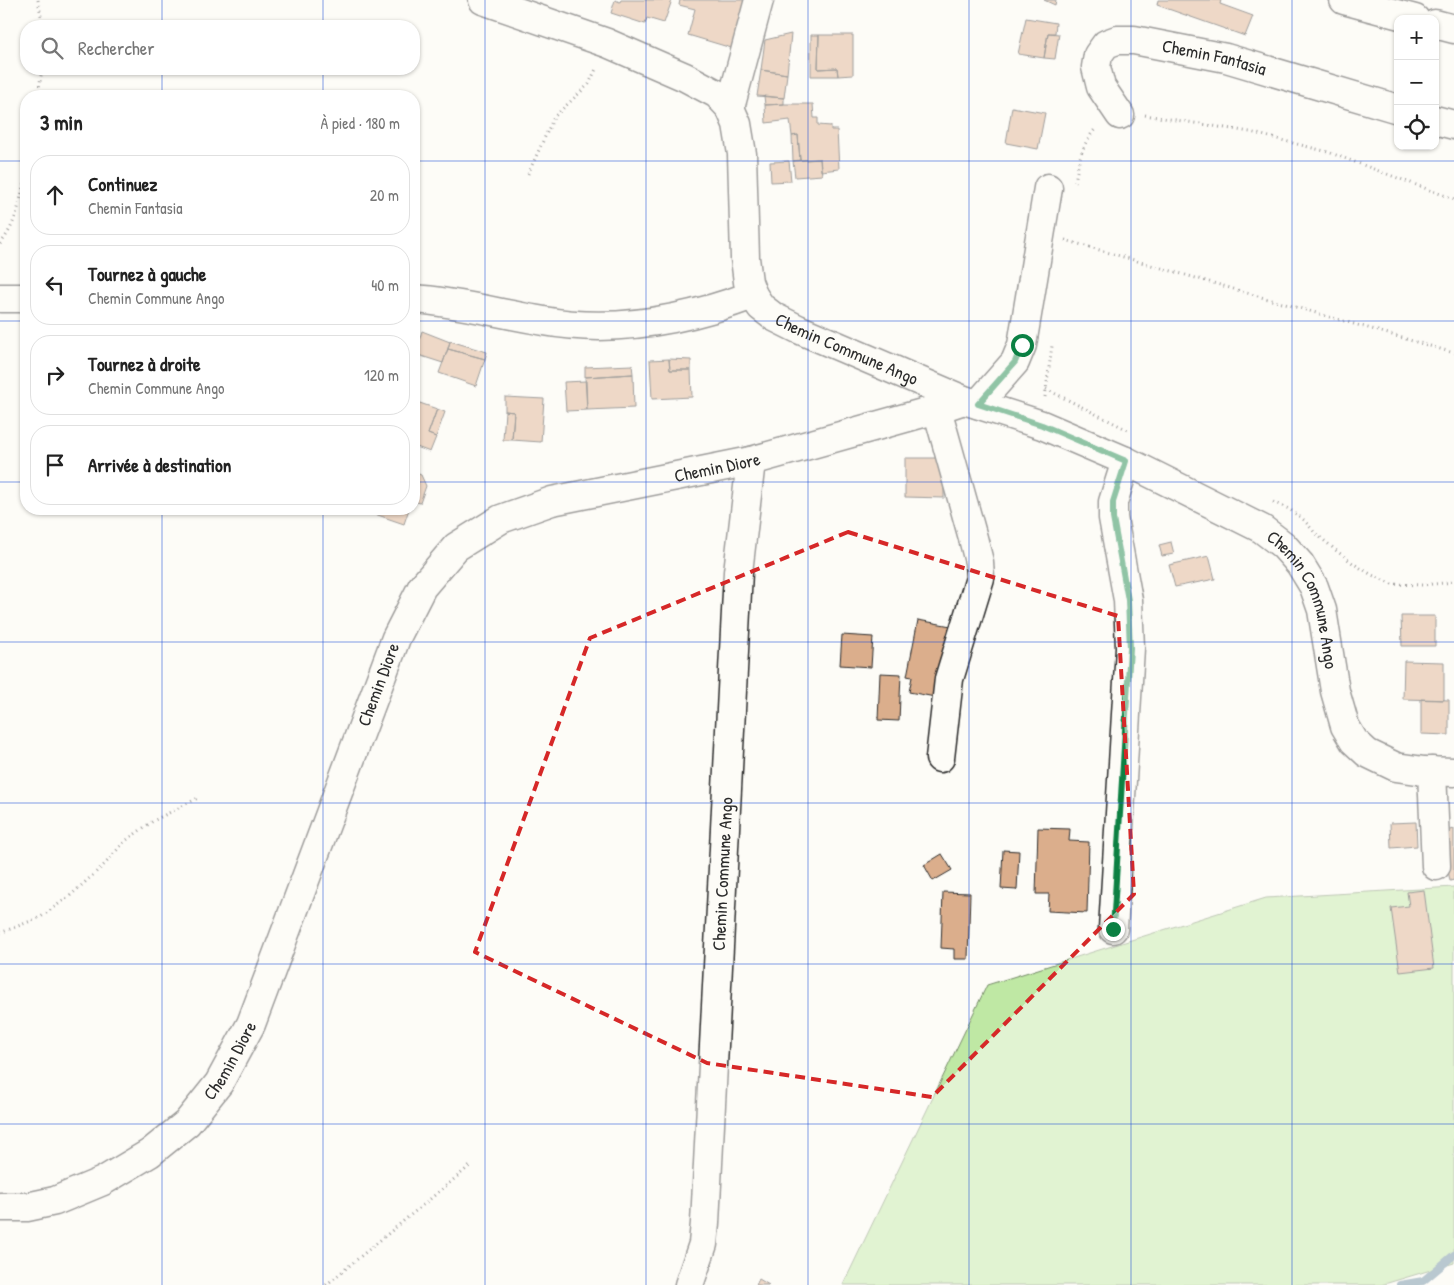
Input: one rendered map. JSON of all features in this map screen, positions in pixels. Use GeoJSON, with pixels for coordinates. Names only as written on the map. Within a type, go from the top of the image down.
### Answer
{"type":"FeatureCollection","features":[{"type":"Feature","properties":{"kind":"street"},"geometry":{"type":"LineString","coordinates":[[420,299],[473,307],[546,322],[580,326],[606,326],[680,317],[717,308],[752,295],[748,282],[745,258],[742,154],[737,124],[730,108],[717,94],[685,77],[607,43],[483,0]]}},
{"type":"Feature","properties":{"kind":"street"},"geometry":{"type":"LineString","coordinates":[[730,108],[759,0]]}},
{"type":"Feature","properties":{"kind":"street"},"geometry":{"type":"LineString","coordinates":[[1344,0],[1400,15]]}},
{"type":"Feature","properties":{"kind":"street"},"geometry":{"type":"LineString","coordinates":[[1439,25],[1454,29]]}},
{"type":"Feature","properties":{"kind":"street","name":"Chemin Fantasia"},"geometry":{"type":"LineString","coordinates":[[1120,115],[1101,87],[1096,67],[1098,55],[1106,44],[1117,40],[1134,40],[1226,58],[1394,108]]}},
{"type":"Feature","properties":{"kind":"street"},"geometry":{"type":"LineString","coordinates":[[1439,121],[1454,125]]}},
{"type":"Feature","properties":{"kind":"street"},"geometry":{"type":"LineString","coordinates":[[971,402],[1015,362],[1022,345],[1061,190]]}},
{"type":"Feature","properties":{"kind":"street","name":"Chemin Commune Ango"},"geometry":{"type":"LineString","coordinates":[[752,295],[761,307],[782,321],[971,402],[1042,425],[1126,461],[1262,529],[1283,545],[1300,564],[1314,587],[1322,610],[1335,691],[1346,726],[1354,741],[1366,754],[1396,767],[1443,772],[1436,866]]}},
{"type":"Feature","properties":{"kind":"street"},"geometry":{"type":"LineString","coordinates":[[0,298],[20,298]]}},
{"type":"Feature","properties":{"kind":"street","name":"Chemin Diore"},"geometry":{"type":"LineString","coordinates":[[0,1207],[27,1207],[55,1201],[103,1181],[150,1153],[187,1123],[219,1083],[251,1024],[396,638],[422,587],[456,547],[501,519],[552,501],[751,461],[937,409],[971,402]]}},
{"type":"Feature","properties":{"kind":"street"},"geometry":{"type":"LineString","coordinates":[[937,409],[973,538],[979,562],[980,578],[949,679],[940,758]]}},
{"type":"Feature","properties":{"kind":"street","name":"Chemin Commune Ango"},"geometry":{"type":"LineString","coordinates":[[689,1285],[703,1244],[705,1223],[738,572],[751,461]]}},
{"type":"Feature","properties":{"kind":"street"},"geometry":{"type":"LineString","coordinates":[[1113,929],[1130,648],[1128,600],[1113,518],[1113,502],[1126,461]]}},
{"type":"Feature","properties":{"kind":"path"},"geometry":{"type":"LineString","coordinates":[[38,0],[42,20]]}},
{"type":"Feature","properties":{"kind":"path"},"geometry":{"type":"LineString","coordinates":[[528,174],[554,117],[589,84],[607,43]]}},
{"type":"Feature","properties":{"kind":"path"},"geometry":{"type":"LineString","coordinates":[[39,90],[41,75]]}},
{"type":"Feature","properties":{"kind":"path"},"geometry":{"type":"LineString","coordinates":[[1061,190],[1087,139],[1107,119],[1136,113],[1250,132],[1328,152],[1454,199]]}},
{"type":"Feature","properties":{"kind":"path"},"geometry":{"type":"LineString","coordinates":[[0,244],[8,234],[20,202]]}},
{"type":"Feature","properties":{"kind":"path"},"geometry":{"type":"LineString","coordinates":[[1066,230],[1065,240],[1454,352]]}},
{"type":"Feature","properties":{"kind":"path"},"geometry":{"type":"LineString","coordinates":[[1042,425],[1052,339]]}},
{"type":"Feature","properties":{"kind":"path"},"geometry":{"type":"LineString","coordinates":[[0,933],[41,917],[98,870],[124,842],[153,821],[198,798]]}},
{"type":"Feature","properties":{"kind":"path"},"geometry":{"type":"LineString","coordinates":[[326,1285],[470,1166]]}},
{"type":"Feature","properties":{"kind":"highlighted area"},"geometry":{"type":"Polygon","coordinates":[[[848,532],[1118,616],[1134,894],[932,1097],[707,1063],[475,952],[590,638],[848,532]]]}},
{"type":"Feature","properties":{"kind":"green space"},"geometry":{"type":"Polygon","coordinates":[[[1454,887],[1454,1263],[1381,1285],[843,1285],[987,985],[1266,898],[1454,887]]]}},
{"type":"Feature","properties":{"kind":"building"},"geometry":{"type":"Polygon","coordinates":[[[615,0],[620,2],[621,0],[672,0],[664,23],[647,18],[645,24],[611,13],[615,0]]]}},
{"type":"Feature","properties":{"kind":"building"},"geometry":{"type":"Polygon","coordinates":[[[680,0],[750,0],[735,49],[688,35],[695,9],[679,5],[680,0]]]}},
{"type":"Feature","properties":{"kind":"building"},"geometry":{"type":"Polygon","coordinates":[[[1044,0],[1056,0],[1055,5],[1044,0]]]}},
{"type":"Feature","properties":{"kind":"building"},"geometry":{"type":"Polygon","coordinates":[[[1158,0],[1221,0],[1220,4],[1253,16],[1245,36],[1157,5],[1158,0]]]}},
{"type":"Feature","properties":{"kind":"building"},"geometry":{"type":"Polygon","coordinates":[[[1026,18],[1056,23],[1055,33],[1048,33],[1044,58],[1018,54],[1026,18]]]}},
{"type":"Feature","properties":{"kind":"building"},"geometry":{"type":"Polygon","coordinates":[[[1048,33],[1059,34],[1055,59],[1044,58],[1048,33]]]}},
{"type":"Feature","properties":{"kind":"building"},"geometry":{"type":"Polygon","coordinates":[[[791,34],[787,74],[761,70],[765,40],[791,34]]]}},
{"type":"Feature","properties":{"kind":"building"},"geometry":{"type":"Polygon","coordinates":[[[811,35],[819,35],[818,69],[837,68],[838,76],[811,76],[811,35]]]}},
{"type":"Feature","properties":{"kind":"building"},"geometry":{"type":"Polygon","coordinates":[[[819,35],[853,35],[853,75],[838,76],[837,68],[818,69],[819,35]]]}},
{"type":"Feature","properties":{"kind":"building"},"geometry":{"type":"Polygon","coordinates":[[[761,70],[787,74],[784,98],[757,96],[761,70]]]}},
{"type":"Feature","properties":{"kind":"building"},"geometry":{"type":"Polygon","coordinates":[[[764,96],[784,98],[784,104],[765,105],[764,96]]]}},
{"type":"Feature","properties":{"kind":"building"},"geometry":{"type":"Polygon","coordinates":[[[813,104],[814,118],[818,118],[818,125],[831,126],[831,130],[837,130],[839,169],[821,171],[820,159],[800,160],[798,135],[792,136],[790,120],[766,123],[765,105],[813,104]]]}},
{"type":"Feature","properties":{"kind":"building"},"geometry":{"type":"Polygon","coordinates":[[[1012,107],[1045,113],[1038,149],[1006,143],[1012,107]]]}},
{"type":"Feature","properties":{"kind":"building"},"geometry":{"type":"Polygon","coordinates":[[[798,135],[800,160],[793,161],[792,136],[798,135]]]}},
{"type":"Feature","properties":{"kind":"building"},"geometry":{"type":"Polygon","coordinates":[[[820,159],[822,175],[795,177],[793,161],[820,159]]]}},
{"type":"Feature","properties":{"kind":"building"},"geometry":{"type":"Polygon","coordinates":[[[789,161],[791,181],[771,182],[770,162],[789,161]]]}},
{"type":"Feature","properties":{"kind":"building"},"geometry":{"type":"Polygon","coordinates":[[[422,331],[450,342],[443,363],[420,356],[422,331]]]}},
{"type":"Feature","properties":{"kind":"building"},"geometry":{"type":"Polygon","coordinates":[[[450,341],[487,352],[485,359],[448,349],[450,341]]]}},
{"type":"Feature","properties":{"kind":"building"},"geometry":{"type":"Polygon","coordinates":[[[448,349],[485,359],[476,386],[439,373],[448,349]]]}},
{"type":"Feature","properties":{"kind":"building"},"geometry":{"type":"Polygon","coordinates":[[[669,359],[691,360],[691,370],[670,370],[669,359]]]}},
{"type":"Feature","properties":{"kind":"building"},"geometry":{"type":"Polygon","coordinates":[[[669,359],[670,370],[691,370],[692,397],[652,399],[650,360],[669,359]]]}},
{"type":"Feature","properties":{"kind":"building"},"geometry":{"type":"Polygon","coordinates":[[[632,365],[633,374],[585,377],[585,367],[632,365]]]}},
{"type":"Feature","properties":{"kind":"building"},"geometry":{"type":"Polygon","coordinates":[[[633,374],[634,408],[587,410],[585,377],[633,374]]]}},
{"type":"Feature","properties":{"kind":"building"},"geometry":{"type":"Polygon","coordinates":[[[586,381],[587,410],[566,411],[564,382],[586,381]]]}},
{"type":"Feature","properties":{"kind":"building"},"geometry":{"type":"Polygon","coordinates":[[[505,397],[544,399],[541,442],[512,440],[514,412],[505,411],[505,397]]]}},
{"type":"Feature","properties":{"kind":"building"},"geometry":{"type":"Polygon","coordinates":[[[420,403],[437,409],[428,434],[436,437],[430,452],[420,448],[420,403]]]}},
{"type":"Feature","properties":{"kind":"building"},"geometry":{"type":"Polygon","coordinates":[[[437,409],[445,412],[436,437],[428,434],[437,409]]]}},
{"type":"Feature","properties":{"kind":"building"},"geometry":{"type":"Polygon","coordinates":[[[505,411],[514,412],[512,440],[503,440],[505,411]]]}},
{"type":"Feature","properties":{"kind":"building"},"geometry":{"type":"Polygon","coordinates":[[[905,458],[944,458],[944,498],[905,497],[905,458]]]}},
{"type":"Feature","properties":{"kind":"building"},"geometry":{"type":"Polygon","coordinates":[[[420,475],[426,486],[420,503],[420,475]]]}},
{"type":"Feature","properties":{"kind":"building"},"geometry":{"type":"Polygon","coordinates":[[[378,515],[407,515],[404,524],[378,515]]]}},
{"type":"Feature","properties":{"kind":"building"},"geometry":{"type":"Polygon","coordinates":[[[1171,542],[1174,554],[1162,556],[1159,545],[1171,542]]]}},
{"type":"Feature","properties":{"kind":"building"},"geometry":{"type":"Polygon","coordinates":[[[1209,556],[1215,579],[1175,587],[1169,565],[1209,556]]]}},
{"type":"Feature","properties":{"kind":"building"},"geometry":{"type":"Polygon","coordinates":[[[1401,616],[1435,616],[1435,646],[1402,646],[1401,616]]]}},
{"type":"Feature","properties":{"kind":"building"},"geometry":{"type":"Polygon","coordinates":[[[918,620],[951,626],[935,697],[909,692],[912,677],[907,676],[918,620]]]}},
{"type":"Feature","properties":{"kind":"building"},"geometry":{"type":"Polygon","coordinates":[[[842,635],[873,637],[871,667],[840,665],[842,635]]]}},
{"type":"Feature","properties":{"kind":"building"},"geometry":{"type":"Polygon","coordinates":[[[1404,661],[1444,662],[1444,700],[1403,699],[1404,661]]]}},
{"type":"Feature","properties":{"kind":"building"},"geometry":{"type":"Polygon","coordinates":[[[880,673],[901,674],[899,721],[878,720],[880,673]]]}},
{"type":"Feature","properties":{"kind":"building"},"geometry":{"type":"Polygon","coordinates":[[[1421,699],[1449,700],[1449,735],[1421,734],[1421,699]]]}},
{"type":"Feature","properties":{"kind":"building"},"geometry":{"type":"Polygon","coordinates":[[[1416,822],[1417,846],[1391,848],[1390,823],[1416,822]]]}},
{"type":"Feature","properties":{"kind":"building"},"geometry":{"type":"Polygon","coordinates":[[[1038,828],[1070,829],[1069,841],[1089,842],[1087,913],[1048,911],[1049,894],[1036,894],[1038,828]]]}},
{"type":"Feature","properties":{"kind":"building"},"geometry":{"type":"Polygon","coordinates":[[[1454,829],[1454,880],[1450,881],[1441,832],[1454,829]]]}},
{"type":"Feature","properties":{"kind":"building"},"geometry":{"type":"Polygon","coordinates":[[[1003,850],[1019,851],[1017,890],[1001,889],[1003,850]]]}},
{"type":"Feature","properties":{"kind":"building"},"geometry":{"type":"Polygon","coordinates":[[[942,854],[952,870],[933,881],[924,865],[942,854]]]}},
{"type":"Feature","properties":{"kind":"building"},"geometry":{"type":"Polygon","coordinates":[[[1424,890],[1434,968],[1400,972],[1391,908],[1409,906],[1407,892],[1424,890]]]}},
{"type":"Feature","properties":{"kind":"building"},"geometry":{"type":"Polygon","coordinates":[[[943,892],[970,893],[968,959],[954,959],[954,949],[941,948],[943,892]]]}},
{"type":"Feature","properties":{"kind":"building"},"geometry":{"type":"Polygon","coordinates":[[[759,1279],[769,1285],[756,1285],[759,1279]]]}},
{"type":"Feature","properties":{"kind":"waterway"},"geometry":{"type":"LineString","coordinates":[[1400,1285],[1423,1281],[1454,1255]]}},
{"type":"Feature","properties":{"kind":"route"},"geometry":{"type":"LineString","coordinates":[[1022,345],[1015,362],[978,404],[1042,425],[1126,461],[1113,502],[1113,518],[1128,600],[1130,648],[1113,929]]}}]}
